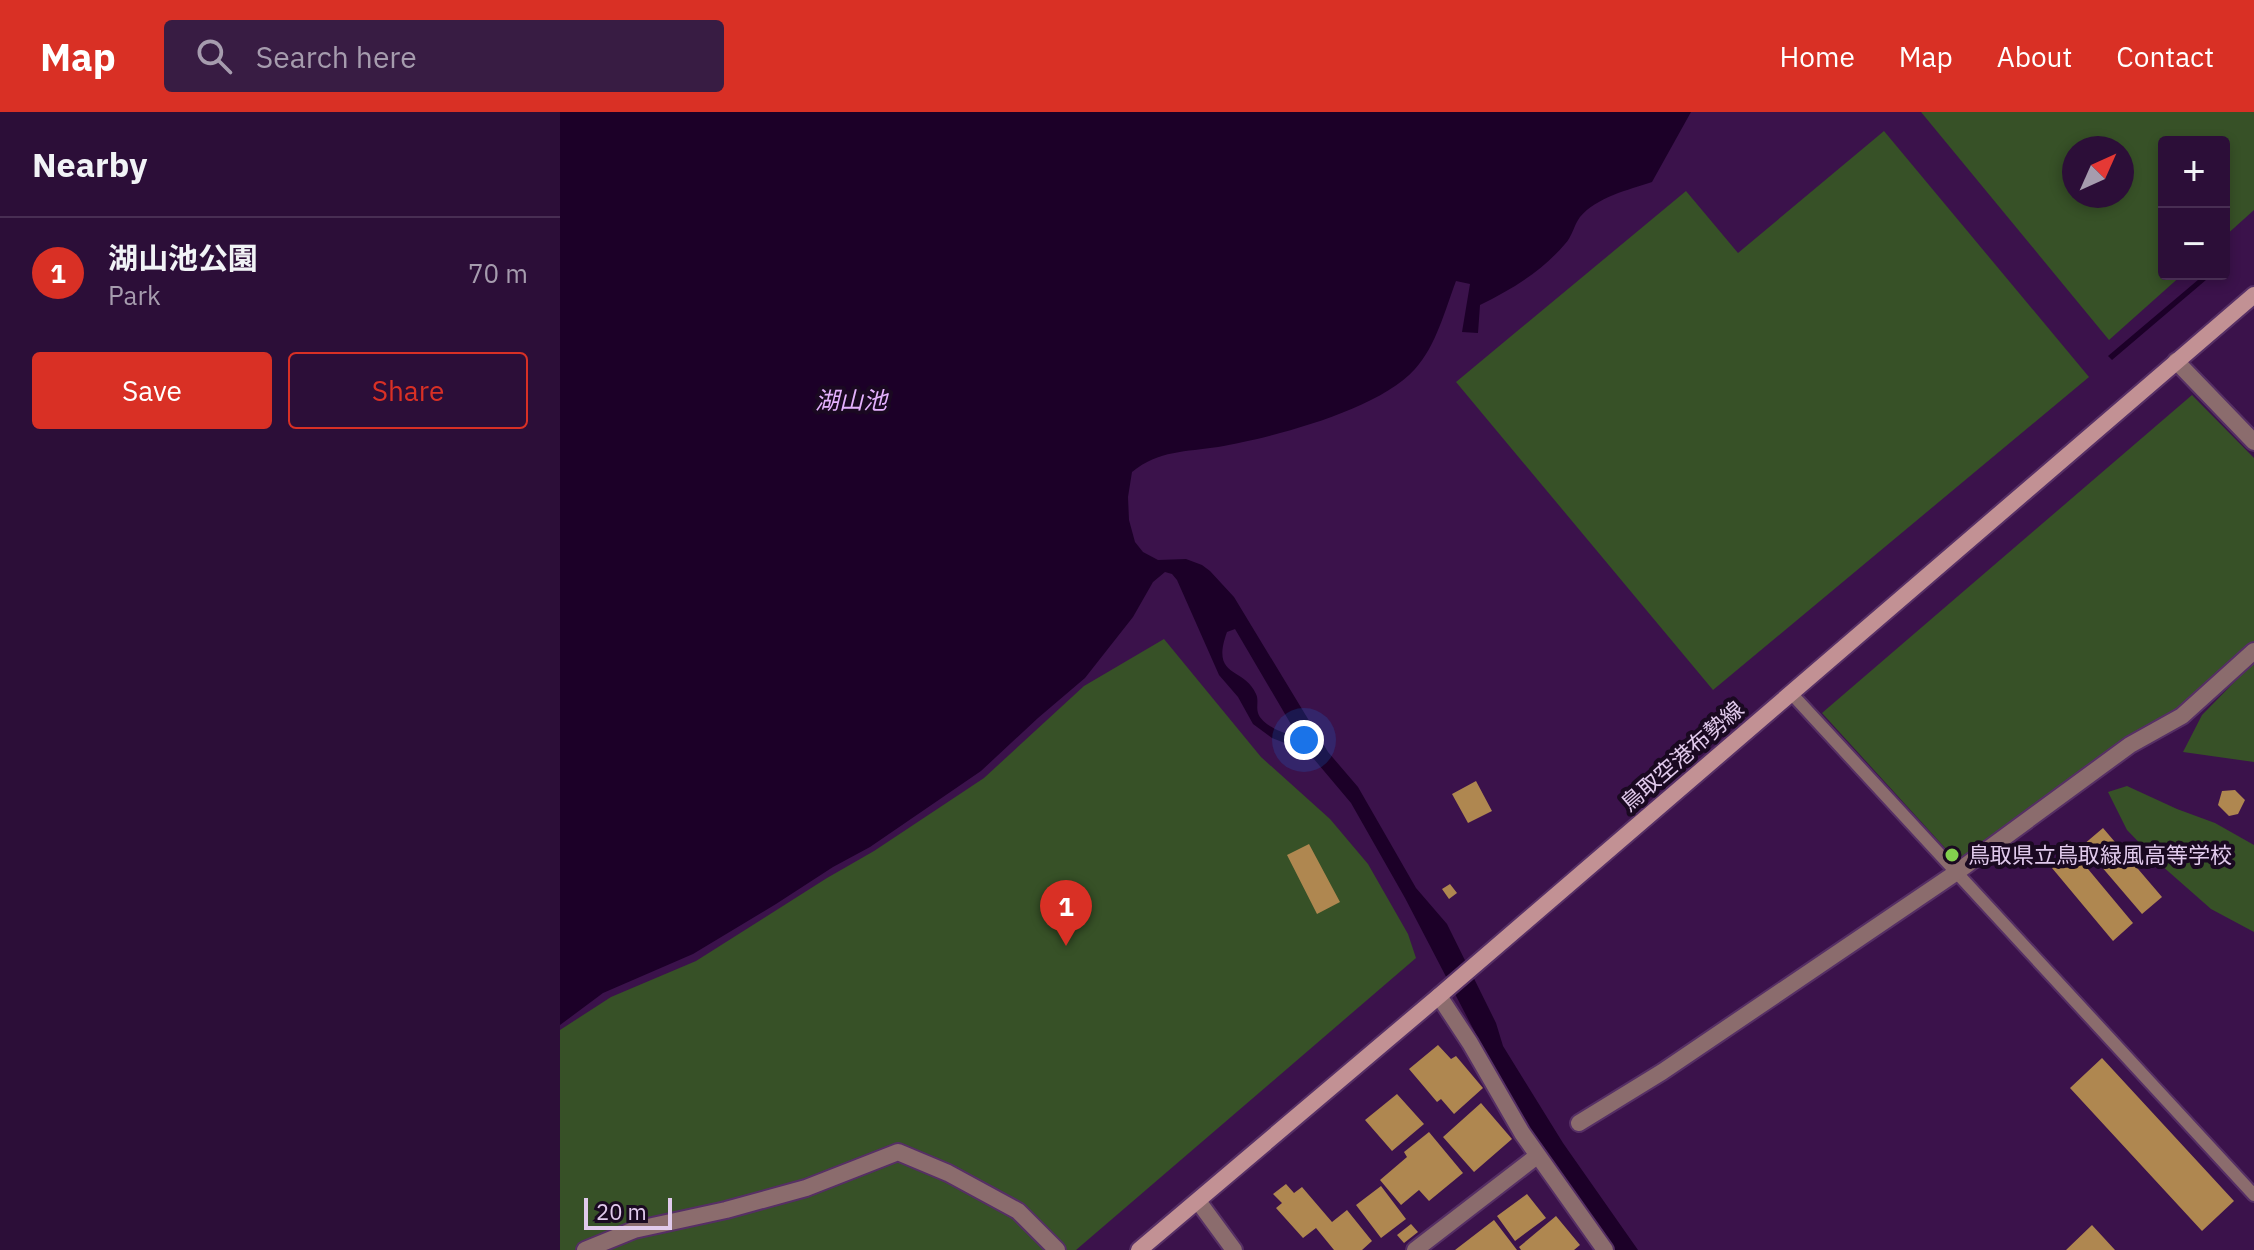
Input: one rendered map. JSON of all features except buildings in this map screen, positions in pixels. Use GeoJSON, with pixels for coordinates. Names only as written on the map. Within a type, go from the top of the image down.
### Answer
{"type":"FeatureCollection","features":[{"type":"Feature","properties":{"kind":"main road","name":"鳥取空港布勢線"},"geometry":{"type":"LineString","coordinates":[[1139,1250],[2254,295]]}},
{"type":"Feature","properties":{"kind":"street"},"geometry":{"type":"LineString","coordinates":[[2176,361],[2254,442]]}},
{"type":"Feature","properties":{"kind":"street"},"geometry":{"type":"LineString","coordinates":[[1579,1123],[1673,1064],[1957,872],[2130,745],[2182,716],[2254,651]]}},
{"type":"Feature","properties":{"kind":"street"},"geometry":{"type":"LineString","coordinates":[[1439,996],[1537,1156],[1605,1250]]}},
{"type":"Feature","properties":{"kind":"street"},"geometry":{"type":"LineString","coordinates":[[585,1250],[634,1230],[806,1188],[898,1152],[948,1173],[1018,1211],[1057,1250]]}},
{"type":"Feature","properties":{"kind":"street"},"geometry":{"type":"LineString","coordinates":[[1415,1250],[1537,1156]]}},
{"type":"Feature","properties":{"kind":"street"},"geometry":{"type":"LineString","coordinates":[[1198,1201],[1234,1250]]}},
{"type":"Feature","properties":{"kind":"lane"},"geometry":{"type":"LineString","coordinates":[[1790,692],[2254,1195]]}},
{"type":"Feature","properties":{"kind":"green space"},"geometry":{"type":"Polygon","coordinates":[[[1921,112],[2254,112],[2254,210],[2230,232],[2230,136],[2158,136],[2158,280],[2176,280],[2109,340],[1921,112]]]}},
{"type":"Feature","properties":{"kind":"green space"},"geometry":{"type":"Polygon","coordinates":[[[1884,131],[2089,377],[1713,690],[1456,382],[1686,191],[1738,253],[1884,131]]]}},
{"type":"Feature","properties":{"kind":"green space"},"geometry":{"type":"Polygon","coordinates":[[[2192,395],[2254,458],[2254,642],[2173,713],[2099,758],[1970,856],[1955,859],[1822,713],[2192,395]]]}},
{"type":"Feature","properties":{"kind":"green space"},"geometry":{"type":"Polygon","coordinates":[[[1164,639],[1261,757],[1330,819],[1368,864],[1408,934],[1416,958],[1076,1250],[560,1250],[560,1030],[611,997],[696,961],[874,851],[984,778],[1084,686],[1164,639]]]}},
{"type":"Feature","properties":{"kind":"green space"},"geometry":{"type":"Polygon","coordinates":[[[2254,662],[2254,762],[2183,752],[2202,715],[2254,662]]]}},
{"type":"Feature","properties":{"kind":"green space"},"geometry":{"type":"Polygon","coordinates":[[[2127,786],[2215,823],[2254,845],[2254,932],[2211,909],[2127,830],[2108,792],[2127,786]]]}},
{"type":"Feature","properties":{"kind":"water","name":"湖山池"},"geometry":{"type":"Polygon","coordinates":[[[560,112],[1691,112],[1652,182],[1613,195],[1587,210],[1567,241],[1546,263],[1515,286],[1480,305],[1478,333],[1462,332],[1470,284],[1456,281],[1429,350],[1415,369],[1398,384],[1350,410],[1294,429],[1152,460],[1132,472],[1128,497],[1129,520],[1135,542],[1143,552],[1158,560],[1186,559],[1202,565],[1234,597],[1328,752],[1358,787],[1416,888],[1447,924],[1496,1023],[1503,1046],[1563,1143],[1638,1250],[1614,1250],[1538,1143],[1351,803],[1308,752],[1272,738],[1253,724],[1238,697],[1219,675],[1177,580],[1165,572],[1153,582],[1133,617],[1085,678],[981,771],[870,847],[776,904],[693,954],[603,993],[560,1025],[560,112]],[[1235,629],[1227,632],[1223,658],[1231,670],[1251,685],[1257,696],[1260,717],[1271,727],[1285,733],[1289,734],[1292,726],[1235,629]]]}},
{"type":"Feature","properties":{"kind":"water"},"geometry":{"type":"Polygon","coordinates":[[[2198,280],[2206,280],[2112,360],[2108,356],[2198,280]]]}},
{"type":"Feature","properties":{"kind":"place","name":"鳥取県立鳥取緑風高等学校"},"geometry":{"type":"Point","coordinates":[1952,855]}},
{"type":"Feature","properties":{"kind":"place","name":"湖山池公園"},"geometry":{"type":"Point","coordinates":[1066,946]}}]}
